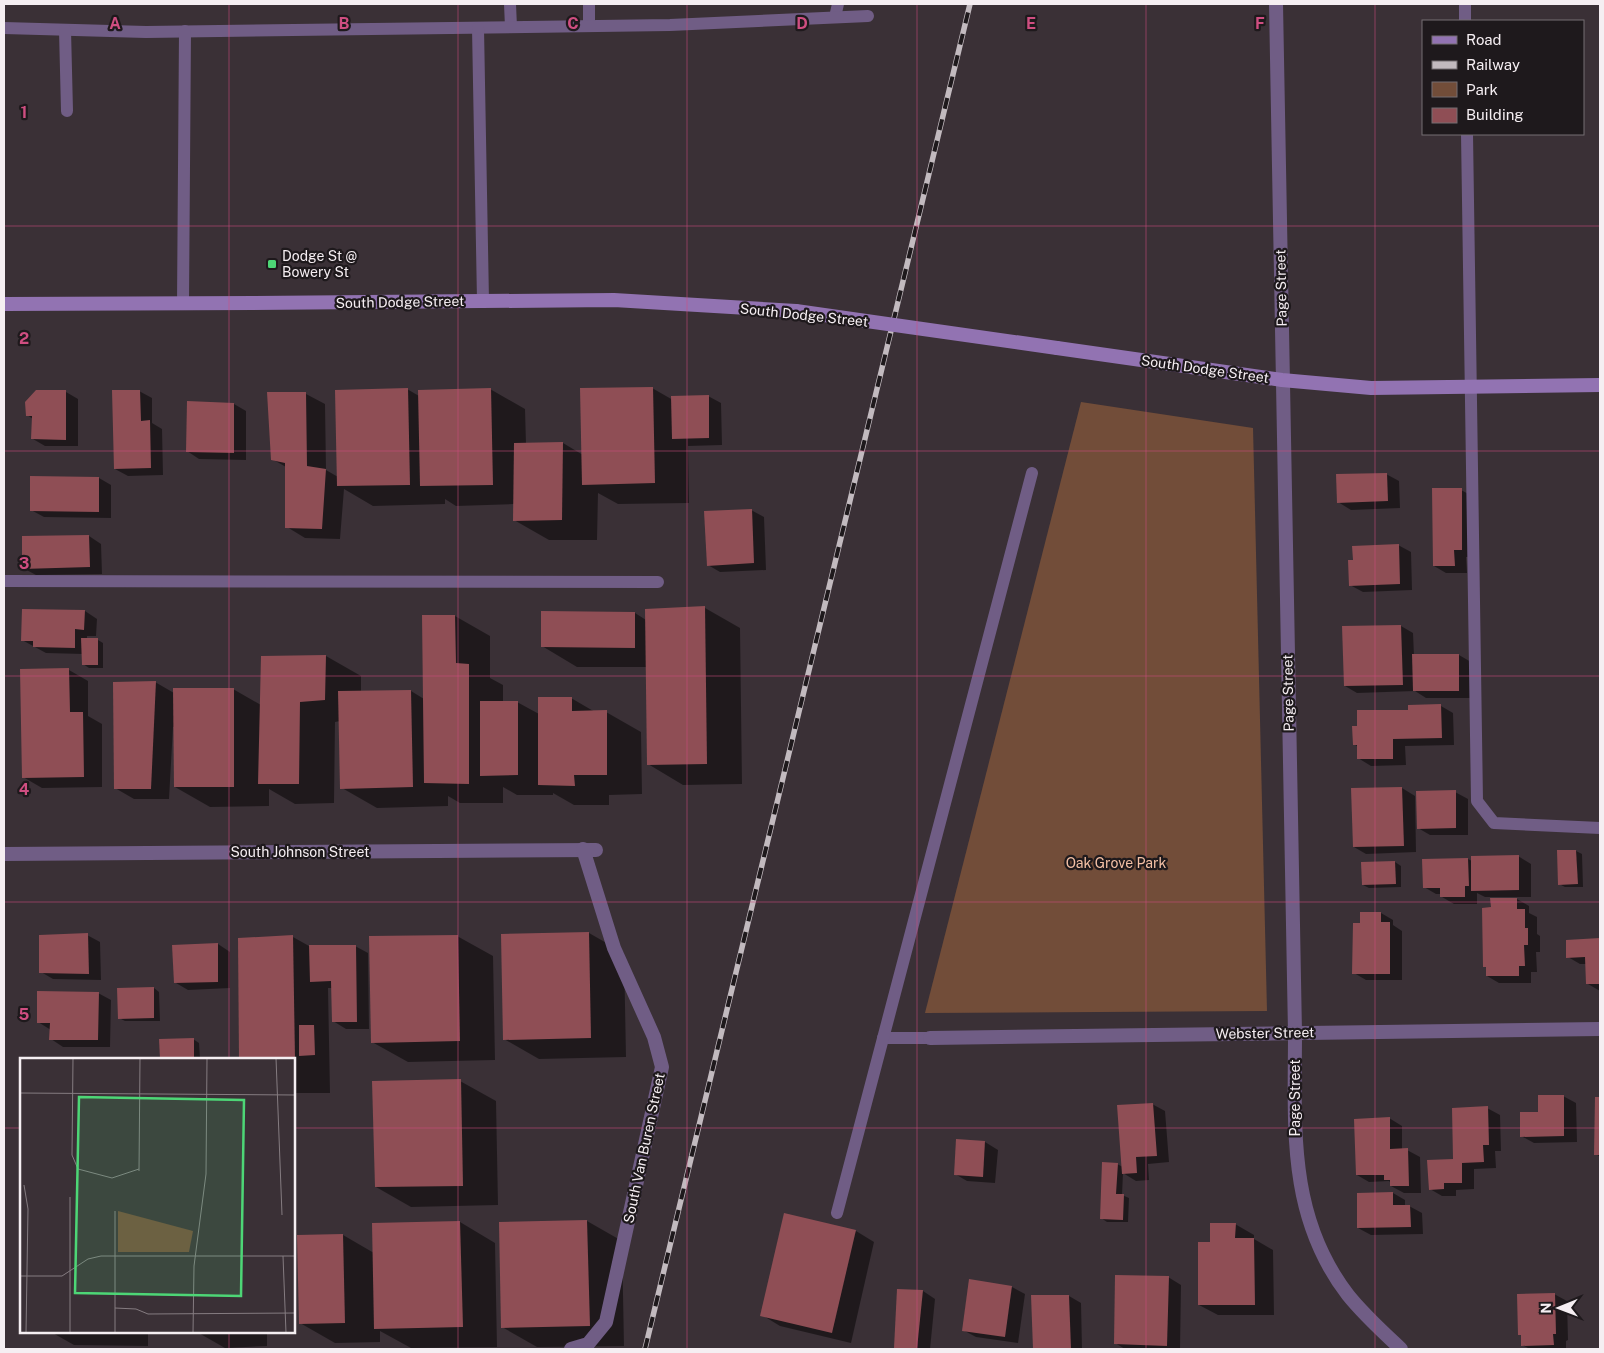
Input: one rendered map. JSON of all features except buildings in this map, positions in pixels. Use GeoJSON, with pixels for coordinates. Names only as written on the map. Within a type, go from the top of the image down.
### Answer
{"type":"FeatureCollection","features":[{"type":"Feature","properties":{"kind":"main road","name":"South Dodge Street"},"geometry":{"type":"LineString","coordinates":[[4,304],[614,300],[796,311],[1282,380],[1371,388],[1600,385]]}},
{"type":"Feature","properties":{"kind":"street","name":"Page Street"},"geometry":{"type":"LineString","coordinates":[[1276,4],[1295,1033],[1295,1148],[1309,1220],[1323,1256],[1348,1294],[1375,1325],[1401,1349]]}},
{"type":"Feature","properties":{"kind":"street","name":"South Johnson Street"},"geometry":{"type":"LineString","coordinates":[[4,854],[589,850]]}},
{"type":"Feature","properties":{"kind":"street","name":"South Van Buren Street"},"geometry":{"type":"LineString","coordinates":[[571,1349],[588,1344],[606,1322],[662,1066],[654,1037],[614,948],[589,850]]}},
{"type":"Feature","properties":{"kind":"street","name":"Webster Street"},"geometry":{"type":"LineString","coordinates":[[930,1038],[1600,1029]]}},
{"type":"Feature","properties":{"kind":"lane"},"geometry":{"type":"LineString","coordinates":[[510,4],[511,28]]}},
{"type":"Feature","properties":{"kind":"lane"},"geometry":{"type":"LineString","coordinates":[[589,4],[589,26]]}},
{"type":"Feature","properties":{"kind":"lane"},"geometry":{"type":"LineString","coordinates":[[836,17],[838,4]]}},
{"type":"Feature","properties":{"kind":"lane"},"geometry":{"type":"LineString","coordinates":[[1465,4],[1465,20]]}},
{"type":"Feature","properties":{"kind":"lane"},"geometry":{"type":"LineString","coordinates":[[4,28],[146,32],[670,26],[868,16]]}},
{"type":"Feature","properties":{"kind":"lane"},"geometry":{"type":"LineString","coordinates":[[478,28],[483,301]]}},
{"type":"Feature","properties":{"kind":"lane"},"geometry":{"type":"LineString","coordinates":[[65,30],[67,111]]}},
{"type":"Feature","properties":{"kind":"lane"},"geometry":{"type":"LineString","coordinates":[[184,303],[185,31]]}},
{"type":"Feature","properties":{"kind":"lane"},"geometry":{"type":"LineString","coordinates":[[1467,135],[1477,801],[1494,824],[1600,828]]}},
{"type":"Feature","properties":{"kind":"lane"},"geometry":{"type":"LineString","coordinates":[[837,1213],[1032,473]]}},
{"type":"Feature","properties":{"kind":"lane"},"geometry":{"type":"LineString","coordinates":[[4,581],[658,582]]}},
{"type":"Feature","properties":{"kind":"lane"},"geometry":{"type":"LineString","coordinates":[[883,1038],[930,1038]]}},
{"type":"Feature","properties":{"kind":"green space","name":"Oak Grove Park"},"geometry":{"type":"Polygon","coordinates":[[[1081,402],[1253,428],[1267,1011],[925,1013],[1081,402]]]}},
{"type":"Feature","properties":{"kind":"railway"},"geometry":{"type":"LineString","coordinates":[[645,1349],[970,4]]}},
{"type":"Feature","properties":{"kind":"place","name":"Dodge St @ Bowery St"},"geometry":{"type":"Point","coordinates":[272,264]}}]}
